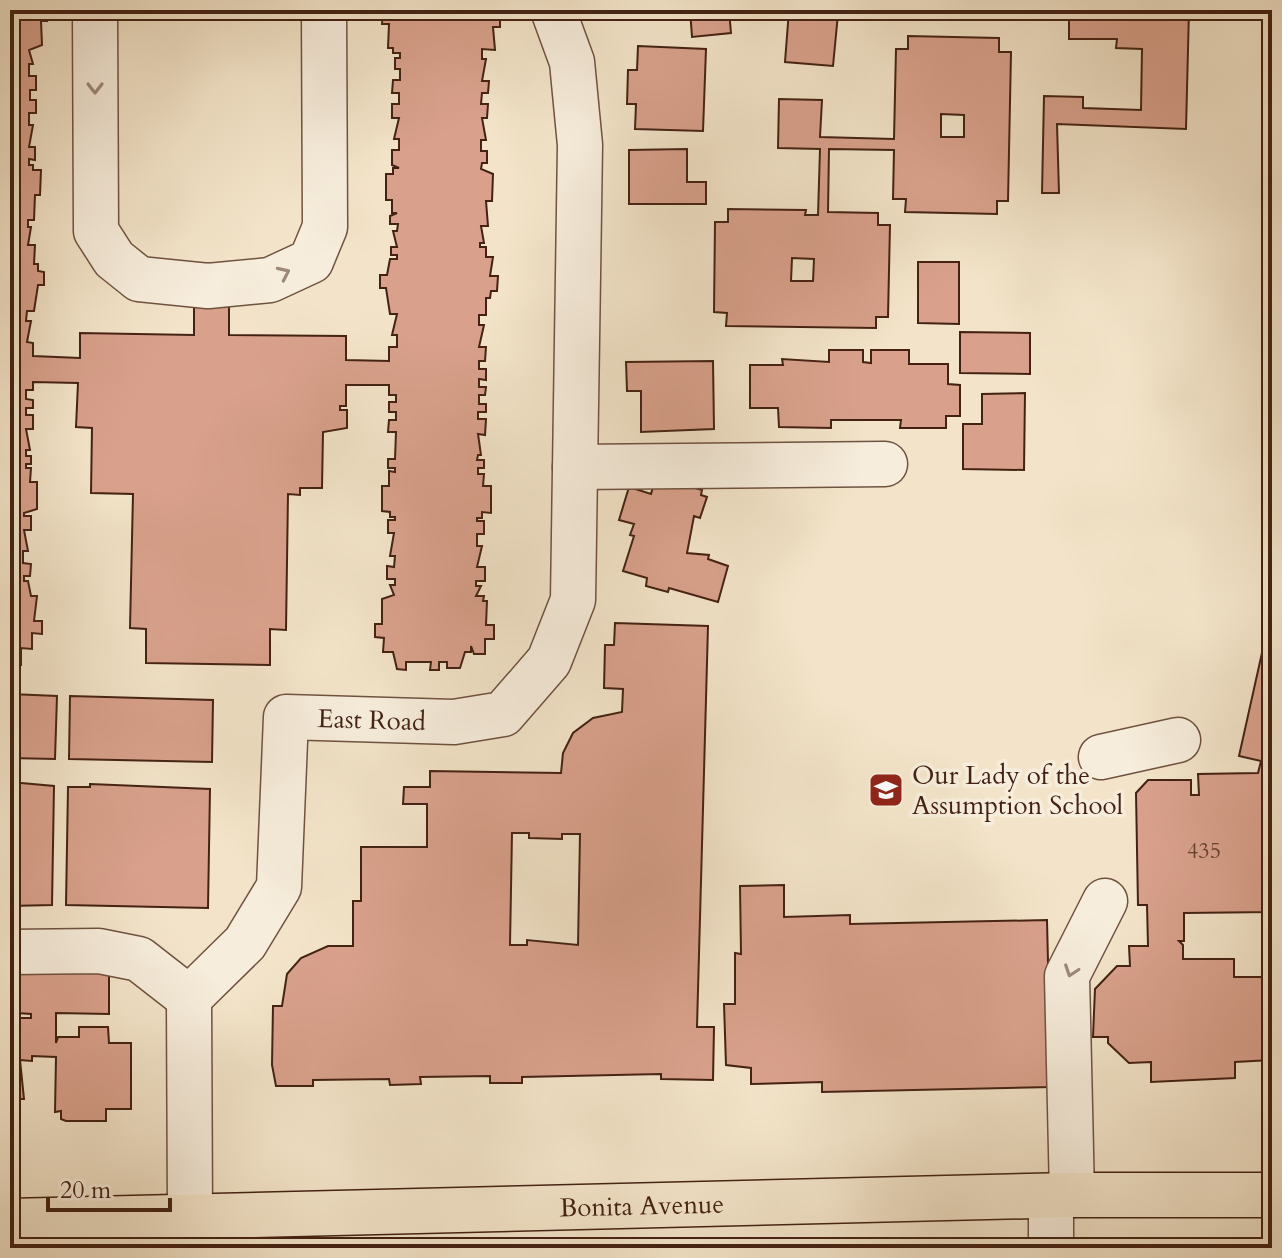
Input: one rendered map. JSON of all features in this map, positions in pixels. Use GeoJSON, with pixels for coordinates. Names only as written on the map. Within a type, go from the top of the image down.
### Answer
{"type":"FeatureCollection","features":[{"type":"Feature","properties":{"kind":"main road","name":"Bonita Avenue"},"geometry":{"type":"LineString","coordinates":[[10,1221],[1062,1196],[1272,1195]]}},
{"type":"Feature","properties":{"kind":"street"},"geometry":{"type":"LineString","coordinates":[[95,10],[96,231],[114,259],[139,279],[208,286],[270,280],[311,261],[325,227],[324,10]]}},
{"type":"Feature","properties":{"kind":"street","name":"East Road"},"geometry":{"type":"LineString","coordinates":[[189,998],[245,943],[279,887],[286,717],[454,722],[503,714],[549,661],[573,600],[580,145],[572,62],[553,10]]}},
{"type":"Feature","properties":{"kind":"street"},"geometry":{"type":"LineString","coordinates":[[575,467],[885,464]]}},
{"type":"Feature","properties":{"kind":"street"},"geometry":{"type":"LineString","coordinates":[[1101,757],[1178,740]]}},
{"type":"Feature","properties":{"kind":"street"},"geometry":{"type":"LineString","coordinates":[[1051,1248],[1062,1196],[1067,976],[1105,901]]}},
{"type":"Feature","properties":{"kind":"street"},"geometry":{"type":"LineString","coordinates":[[10,952],[99,951],[139,959],[189,998],[190,1217]]}},
{"type":"Feature","properties":{"kind":"building"},"geometry":{"type":"Polygon","coordinates":[[[10,10],[47,10],[47,21],[41,21],[42,45],[29,50],[33,64],[29,64],[29,76],[36,76],[36,90],[30,90],[30,100],[36,100],[36,113],[29,113],[29,125],[33,125],[29,147],[35,147],[35,160],[29,159],[29,165],[33,165],[33,170],[41,170],[40,195],[35,195],[34,220],[28,220],[28,227],[31,227],[28,245],[35,245],[34,264],[38,264],[38,271],[44,272],[44,285],[38,285],[34,311],[27,311],[26,321],[31,321],[27,342],[33,343],[33,356],[80,358],[80,333],[194,335],[194,305],[229,305],[229,335],[346,336],[346,360],[389,361],[389,347],[397,347],[397,335],[392,335],[397,314],[390,314],[386,288],[380,288],[380,275],[387,275],[390,259],[397,259],[397,255],[391,255],[391,247],[397,247],[393,231],[397,231],[398,224],[390,224],[390,216],[397,213],[392,213],[392,200],[386,200],[386,174],[393,174],[393,168],[399,168],[392,165],[392,150],[399,150],[399,139],[394,139],[399,118],[392,118],[392,104],[399,104],[399,93],[392,93],[393,80],[400,80],[400,69],[395,69],[395,58],[400,58],[400,53],[393,53],[393,48],[388,48],[389,24],[382,24],[383,11],[500,12],[500,27],[493,27],[495,50],[482,49],[482,59],[486,59],[482,81],[489,81],[488,93],[482,93],[481,104],[488,104],[487,118],[482,118],[486,140],[481,140],[481,151],[487,151],[487,163],[482,163],[481,169],[493,174],[492,201],[486,201],[488,226],[481,226],[484,243],[480,243],[480,247],[486,247],[486,257],[493,257],[490,276],[498,276],[497,291],[491,291],[490,298],[486,298],[486,315],[479,315],[479,325],[484,325],[479,347],[486,347],[485,361],[479,361],[479,369],[486,369],[486,380],[479,379],[479,387],[486,387],[485,395],[479,395],[479,404],[486,404],[486,412],[478,412],[478,419],[486,419],[485,435],[478,434],[481,455],[477,460],[484,460],[484,468],[478,468],[478,474],[484,474],[483,486],[491,486],[491,513],[482,512],[482,518],[477,518],[477,521],[484,521],[484,534],[477,534],[477,546],[482,546],[477,567],[485,567],[485,581],[476,581],[476,586],[481,586],[476,596],[484,596],[483,601],[487,601],[486,625],[494,625],[494,639],[485,639],[485,654],[474,654],[471,646],[471,652],[465,652],[460,668],[447,668],[447,662],[439,662],[439,670],[430,670],[431,662],[406,662],[406,670],[397,669],[393,652],[383,652],[384,638],[375,637],[375,624],[382,624],[382,599],[394,595],[390,585],[395,585],[395,579],[387,579],[387,566],[394,567],[395,556],[390,556],[394,533],[388,533],[388,520],[395,520],[395,517],[390,517],[390,512],[382,511],[382,486],[389,486],[389,471],[395,472],[395,468],[388,468],[388,459],[395,459],[396,432],[388,432],[389,420],[396,420],[396,412],[389,412],[389,402],[396,402],[396,395],[389,395],[389,385],[346,385],[346,406],[340,406],[340,410],[347,410],[347,428],[323,432],[322,488],[300,488],[300,495],[288,494],[286,630],[270,629],[270,665],[146,663],[146,629],[130,628],[133,494],[91,493],[92,428],[76,427],[78,383],[33,382],[33,390],[26,390],[26,399],[33,400],[33,408],[26,408],[26,415],[33,415],[33,429],[26,429],[30,450],[26,450],[26,456],[31,456],[31,464],[26,464],[26,468],[31,468],[30,482],[37,482],[37,509],[24,513],[24,516],[31,516],[31,530],[24,530],[28,551],[23,551],[23,563],[31,564],[30,576],[24,576],[24,581],[28,581],[31,596],[37,596],[34,621],[42,621],[42,634],[32,633],[32,649],[21,648],[21,665],[11,665],[10,10]]]}},
{"type":"Feature","properties":{"kind":"building"},"geometry":{"type":"Polygon","coordinates":[[[690,10],[729,10],[731,33],[692,37],[690,10]]]}},
{"type":"Feature","properties":{"kind":"building"},"geometry":{"type":"Polygon","coordinates":[[[789,10],[838,14],[833,66],[785,62],[789,10]]]}},
{"type":"Feature","properties":{"kind":"building"},"geometry":{"type":"Polygon","coordinates":[[[1069,10],[1189,10],[1186,129],[1057,124],[1059,193],[1042,193],[1044,96],[1083,97],[1083,108],[1141,110],[1142,49],[1116,48],[1117,39],[1069,39],[1069,10]]]}},
{"type":"Feature","properties":{"kind":"building"},"geometry":{"type":"Polygon","coordinates":[[[908,36],[999,38],[999,52],[1011,52],[1008,201],[997,201],[997,214],[905,212],[906,199],[893,199],[894,150],[829,149],[828,212],[878,213],[878,225],[890,225],[888,317],[876,317],[876,328],[726,326],[727,313],[714,312],[715,222],[728,222],[728,209],[806,210],[805,215],[818,215],[820,149],[778,148],[779,99],[822,100],[820,137],[894,139],[896,49],[908,49],[908,36]],[[941,114],[941,137],[964,137],[964,115],[941,114]],[[792,258],[791,281],[813,281],[814,259],[792,258]]]}},
{"type":"Feature","properties":{"kind":"building"},"geometry":{"type":"Polygon","coordinates":[[[638,46],[706,49],[703,131],[635,129],[636,104],[627,104],[628,70],[637,70],[638,46]]]}},
{"type":"Feature","properties":{"kind":"building"},"geometry":{"type":"Polygon","coordinates":[[[687,149],[687,182],[706,182],[706,204],[629,204],[629,150],[687,149]]]}},
{"type":"Feature","properties":{"kind":"building"},"geometry":{"type":"Polygon","coordinates":[[[918,262],[959,262],[959,324],[918,323],[918,262]]]}},
{"type":"Feature","properties":{"kind":"building"},"geometry":{"type":"Polygon","coordinates":[[[960,332],[1030,333],[1030,374],[960,373],[960,332]]]}},
{"type":"Feature","properties":{"kind":"building"},"geometry":{"type":"Polygon","coordinates":[[[829,350],[863,350],[863,362],[871,363],[871,350],[909,350],[909,364],[948,364],[948,384],[960,385],[960,416],[946,416],[946,428],[900,428],[901,420],[831,420],[831,428],[779,427],[778,408],[750,408],[750,365],[783,365],[782,359],[829,362],[829,350]]]}},
{"type":"Feature","properties":{"kind":"building"},"geometry":{"type":"Polygon","coordinates":[[[713,361],[714,429],[641,432],[641,391],[627,391],[626,362],[713,361]]]}},
{"type":"Feature","properties":{"kind":"building"},"geometry":{"type":"Polygon","coordinates":[[[1025,393],[1024,470],[963,469],[963,424],[982,424],[982,394],[1025,393]]]}},
{"type":"Feature","properties":{"kind":"building"},"geometry":{"type":"Polygon","coordinates":[[[656,476],[702,490],[701,495],[707,497],[700,518],[694,516],[687,553],[709,555],[708,559],[728,566],[718,602],[669,588],[668,592],[646,586],[647,578],[623,571],[634,536],[630,535],[634,524],[619,520],[629,487],[651,494],[656,476]]]}},
{"type":"Feature","properties":{"kind":"building"},"geometry":{"type":"Polygon","coordinates":[[[1272,608],[1272,912],[1184,913],[1184,941],[1179,941],[1183,945],[1183,959],[1234,959],[1234,977],[1272,977],[1272,1060],[1235,1062],[1235,1078],[1151,1082],[1151,1062],[1129,1063],[1108,1043],[1108,1037],[1093,1037],[1095,989],[1117,966],[1130,966],[1129,946],[1148,946],[1147,905],[1138,905],[1136,793],[1148,780],[1191,780],[1191,795],[1199,795],[1198,774],[1258,773],[1261,761],[1239,756],[1272,608]]]}},
{"type":"Feature","properties":{"kind":"building"},"geometry":{"type":"Polygon","coordinates":[[[615,623],[708,626],[697,1027],[714,1027],[713,1080],[661,1079],[661,1074],[522,1077],[522,1083],[490,1083],[490,1076],[420,1077],[421,1084],[390,1085],[389,1079],[313,1080],[313,1086],[276,1086],[272,1065],[273,1006],[282,1006],[287,974],[301,958],[328,946],[353,946],[353,901],[361,901],[361,847],[427,847],[427,804],[403,804],[404,787],[430,787],[430,771],[561,773],[563,753],[573,733],[593,718],[622,712],[623,689],[604,688],[605,645],[614,645],[615,623]],[[512,833],[510,945],[527,945],[527,940],[578,945],[580,834],[562,834],[562,839],[529,838],[529,833],[512,833]]]}},
{"type":"Feature","properties":{"kind":"building"},"geometry":{"type":"Polygon","coordinates":[[[10,694],[57,696],[55,759],[10,758],[10,694]]]}},
{"type":"Feature","properties":{"kind":"building"},"geometry":{"type":"Polygon","coordinates":[[[70,696],[213,700],[212,762],[69,759],[70,696]]]}},
{"type":"Feature","properties":{"kind":"building"},"geometry":{"type":"Polygon","coordinates":[[[10,782],[54,786],[52,905],[10,906],[10,782]]]}},
{"type":"Feature","properties":{"kind":"building"},"geometry":{"type":"Polygon","coordinates":[[[90,784],[210,789],[208,908],[66,905],[68,787],[90,787],[90,784]]]}},
{"type":"Feature","properties":{"kind":"building"},"geometry":{"type":"Polygon","coordinates":[[[784,885],[784,917],[850,915],[850,924],[1047,920],[1051,1087],[822,1092],[822,1082],[751,1084],[751,1068],[726,1065],[724,1004],[735,1004],[735,953],[741,954],[740,886],[784,885]]]}},
{"type":"Feature","properties":{"kind":"building"},"geometry":{"type":"Polygon","coordinates":[[[17,970],[109,970],[109,1014],[56,1013],[56,1043],[58,1037],[79,1037],[79,1027],[108,1027],[109,1043],[131,1043],[131,1109],[106,1109],[106,1121],[61,1119],[61,1111],[55,1112],[56,1057],[32,1056],[32,1061],[20,1060],[24,1099],[20,1099],[20,1122],[10,1122],[10,1018],[31,1018],[31,1014],[17,1013],[17,970]]]}},
{"type":"Feature","properties":{"kind":"place","name":"Our Lady of the Assumption School"},"geometry":{"type":"Point","coordinates":[886,790]}}]}
